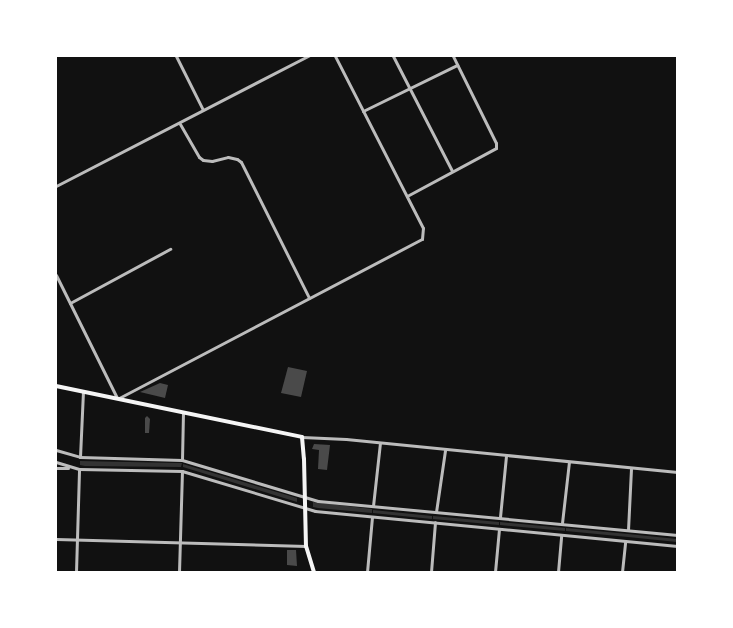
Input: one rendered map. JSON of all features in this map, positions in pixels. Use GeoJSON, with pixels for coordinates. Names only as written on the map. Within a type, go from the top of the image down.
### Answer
{"type":"FeatureCollection","features":[{"type":"Feature","properties":{"kind":"main road"},"geometry":{"type":"LineString","coordinates":[[56,386],[302,437],[306,508],[306,546],[314,572]]}},
{"type":"Feature","properties":{"kind":"street"},"geometry":{"type":"LineString","coordinates":[[176,56],[203,110]]}},
{"type":"Feature","properties":{"kind":"street"},"geometry":{"type":"LineString","coordinates":[[56,186],[180,124],[203,110],[308,56]]}},
{"type":"Feature","properties":{"kind":"street"},"geometry":{"type":"LineString","coordinates":[[56,275],[118,398],[420,241],[424,236],[423,228],[335,56]]}},
{"type":"Feature","properties":{"kind":"street"},"geometry":{"type":"LineString","coordinates":[[393,56],[452,172]]}},
{"type":"Feature","properties":{"kind":"street"},"geometry":{"type":"LineString","coordinates":[[407,196],[496,148],[496,143],[453,56]]}},
{"type":"Feature","properties":{"kind":"street"},"geometry":{"type":"LineString","coordinates":[[363,111],[457,65]]}},
{"type":"Feature","properties":{"kind":"street"},"geometry":{"type":"LineString","coordinates":[[180,124],[199,157],[203,160],[212,161],[228,157],[237,159],[241,162],[309,298]]}},
{"type":"Feature","properties":{"kind":"street"},"geometry":{"type":"LineString","coordinates":[[70,302],[170,249]]}},
{"type":"Feature","properties":{"kind":"street"},"geometry":{"type":"LineString","coordinates":[[80,458],[83,392]]}},
{"type":"Feature","properties":{"kind":"street"},"geometry":{"type":"LineString","coordinates":[[182,460],[183,412]]}},
{"type":"Feature","properties":{"kind":"street"},"geometry":{"type":"LineString","coordinates":[[302,437],[327,438],[631,469],[677,472]]}},
{"type":"Feature","properties":{"kind":"street"},"geometry":{"type":"LineString","coordinates":[[373,506],[380,443]]}},
{"type":"Feature","properties":{"kind":"street"},"geometry":{"type":"LineString","coordinates":[[56,450],[80,458],[182,460],[318,501],[500,517],[677,535]]}},
{"type":"Feature","properties":{"kind":"street"},"geometry":{"type":"LineString","coordinates":[[436,512],[445,450]]}},
{"type":"Feature","properties":{"kind":"street"},"geometry":{"type":"LineString","coordinates":[[500,517],[506,456]]}},
{"type":"Feature","properties":{"kind":"street"},"geometry":{"type":"LineString","coordinates":[[56,462],[71,468]]}},
{"type":"Feature","properties":{"kind":"street"},"geometry":{"type":"LineString","coordinates":[[562,523],[569,462]]}},
{"type":"Feature","properties":{"kind":"street"},"geometry":{"type":"LineString","coordinates":[[56,468],[182,471],[306,508],[372,517],[677,546]]}},
{"type":"Feature","properties":{"kind":"street"},"geometry":{"type":"LineString","coordinates":[[76,572],[79,469]]}},
{"type":"Feature","properties":{"kind":"street"},"geometry":{"type":"LineString","coordinates":[[628,530],[631,469]]}},
{"type":"Feature","properties":{"kind":"street"},"geometry":{"type":"LineString","coordinates":[[179,572],[182,471]]}},
{"type":"Feature","properties":{"kind":"street"},"geometry":{"type":"LineString","coordinates":[[367,572],[372,517]]}},
{"type":"Feature","properties":{"kind":"street"},"geometry":{"type":"LineString","coordinates":[[430,572],[435,522]]}},
{"type":"Feature","properties":{"kind":"street"},"geometry":{"type":"LineString","coordinates":[[495,572],[499,529]]}},
{"type":"Feature","properties":{"kind":"street"},"geometry":{"type":"LineString","coordinates":[[558,572],[561,535]]}},
{"type":"Feature","properties":{"kind":"street"},"geometry":{"type":"LineString","coordinates":[[56,539],[306,546]]}},
{"type":"Feature","properties":{"kind":"street"},"geometry":{"type":"LineString","coordinates":[[622,572],[625,541]]}},
{"type":"Feature","properties":{"kind":"shaded area"},"geometry":{"type":"Polygon","coordinates":[[[80,461],[182,463],[181,467],[85,466],[80,465],[80,461]]]}},
{"type":"Feature","properties":{"kind":"shaded area"},"geometry":{"type":"Polygon","coordinates":[[[183,464],[297,498],[297,502],[183,467],[183,464]]]}},
{"type":"Feature","properties":{"kind":"shaded area"},"geometry":{"type":"Polygon","coordinates":[[[313,502],[372,509],[372,513],[318,508],[313,507],[313,502]]]}},
{"type":"Feature","properties":{"kind":"shaded area"},"geometry":{"type":"Polygon","coordinates":[[[373,510],[432,516],[432,519],[373,513],[373,510]]]}},
{"type":"Feature","properties":{"kind":"shaded area"},"geometry":{"type":"Polygon","coordinates":[[[433,516],[499,522],[499,525],[433,519],[433,516]]]}},
{"type":"Feature","properties":{"kind":"shaded area"},"geometry":{"type":"Polygon","coordinates":[[[500,522],[565,528],[565,531],[500,525],[500,522]]]}},
{"type":"Feature","properties":{"kind":"shaded area"},"geometry":{"type":"Polygon","coordinates":[[[566,528],[628,534],[628,537],[566,531],[566,528]]]}},
{"type":"Feature","properties":{"kind":"shaded area"},"geometry":{"type":"Polygon","coordinates":[[[628,534],[677,539],[677,542],[628,537],[628,534]]]}},
{"type":"Feature","properties":{"kind":"building"},"geometry":{"type":"Polygon","coordinates":[[[288,367],[307,371],[301,397],[281,393],[288,367]]]}},
{"type":"Feature","properties":{"kind":"building"},"geometry":{"type":"Polygon","coordinates":[[[160,383],[168,385],[165,398],[140,392],[160,383]]]}},
{"type":"Feature","properties":{"kind":"building"},"geometry":{"type":"Polygon","coordinates":[[[147,416],[150,419],[149,433],[145,433],[145,418],[147,416]]]}},
{"type":"Feature","properties":{"kind":"building"},"geometry":{"type":"Polygon","coordinates":[[[314,444],[330,445],[327,470],[318,469],[319,450],[312,449],[314,444]]]}},
{"type":"Feature","properties":{"kind":"building"},"geometry":{"type":"Polygon","coordinates":[[[287,550],[296,550],[297,566],[287,565],[287,550]]]}}]}
